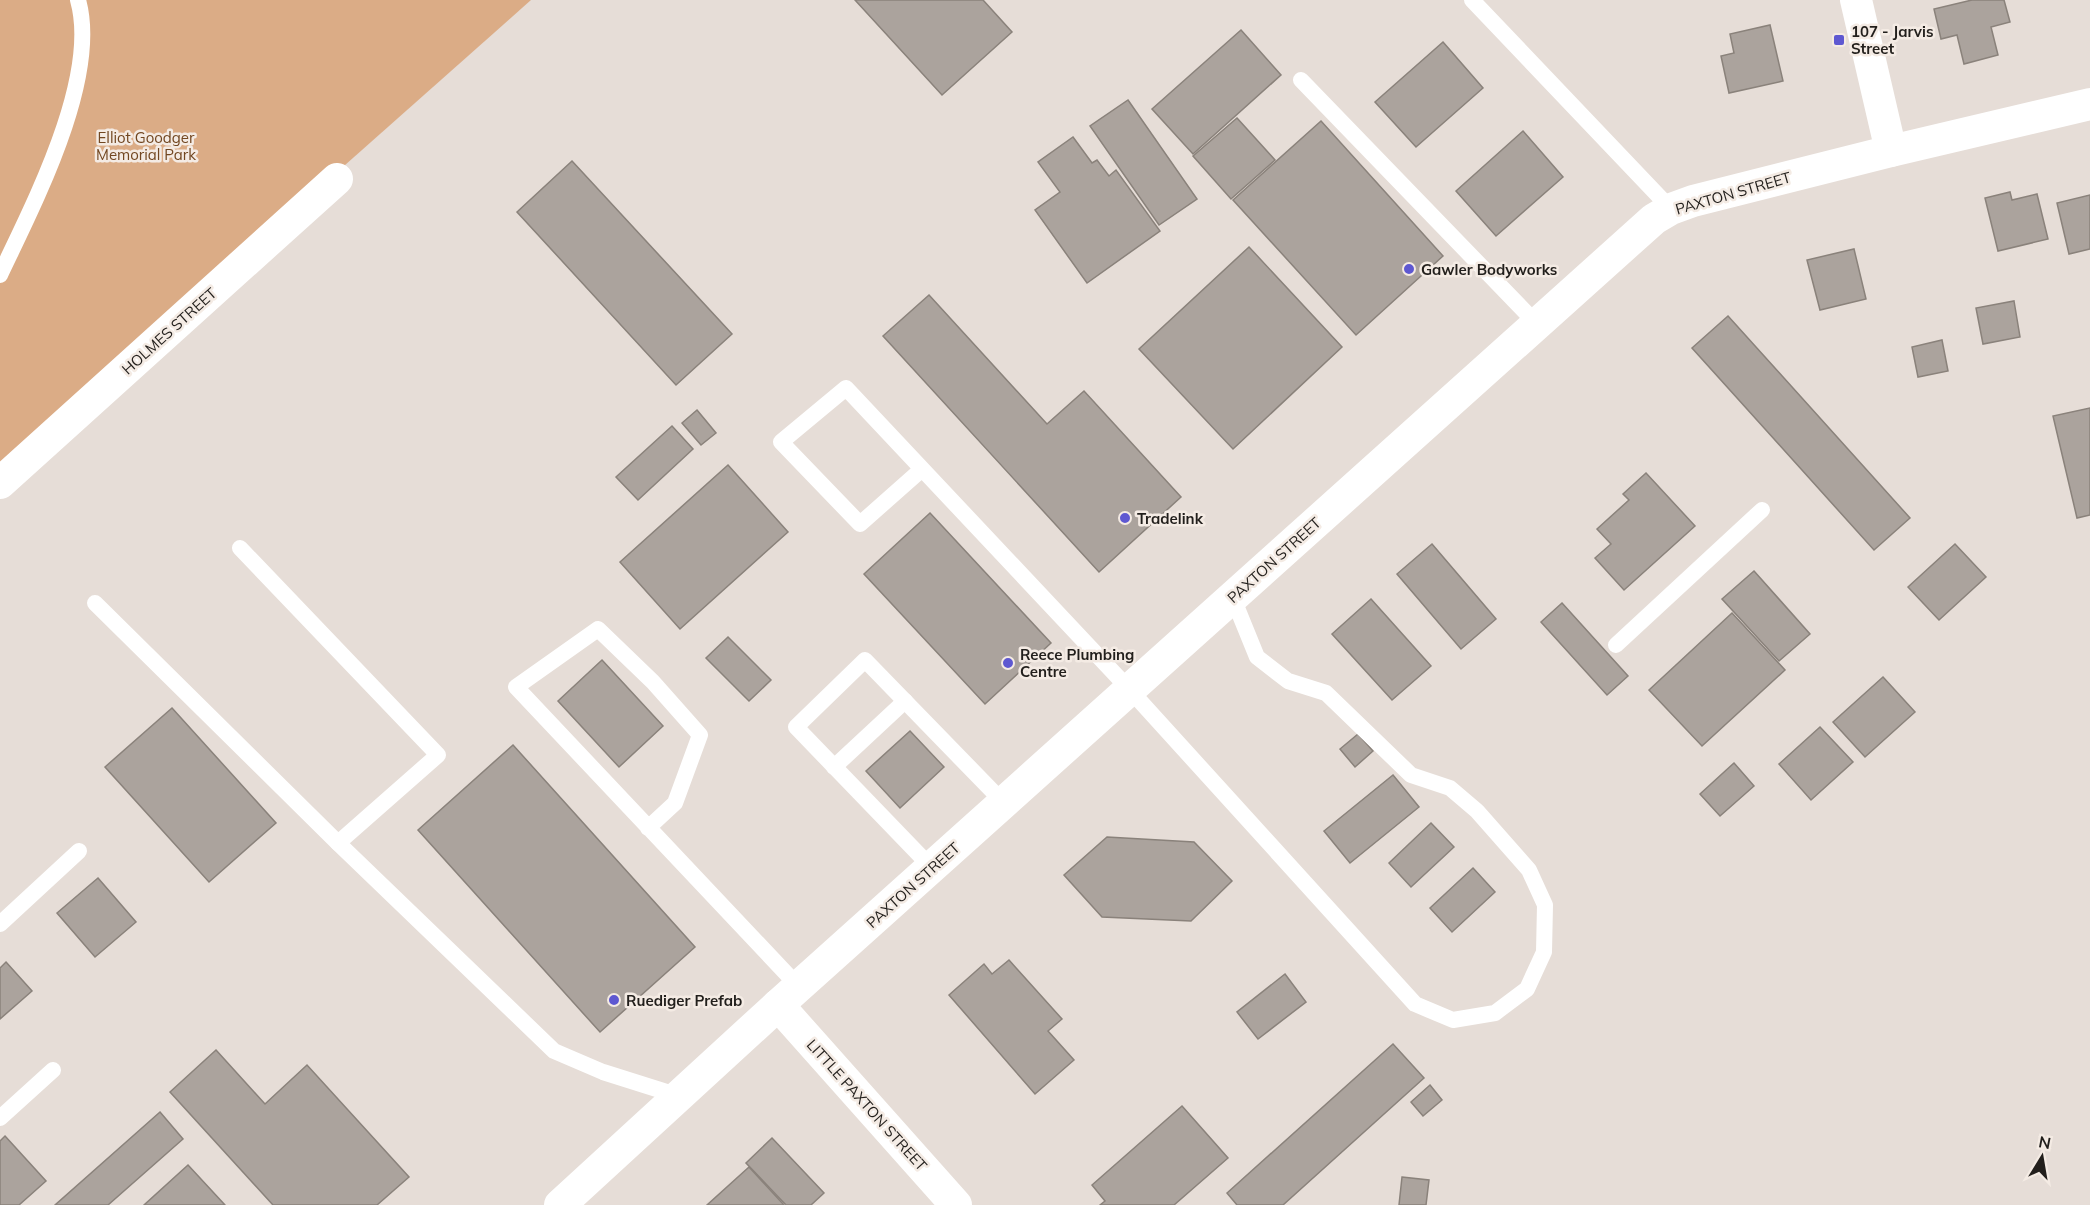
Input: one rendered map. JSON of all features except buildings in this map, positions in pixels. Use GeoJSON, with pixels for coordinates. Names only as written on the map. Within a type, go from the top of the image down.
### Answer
{"type":"FeatureCollection","features":[{"type":"Feature","properties":{"kind":"street"},"geometry":{"type":"LineString","coordinates":[[1856,0],[1891,151]]}},
{"type":"Feature","properties":{"kind":"street","name":"PAXTON STREET"},"geometry":{"type":"LineString","coordinates":[[560,1205],[789,996],[1654,219],[1671,209],[1693,201],[2090,104]]}},
{"type":"Feature","properties":{"kind":"street","name":"HOLMES STREET"},"geometry":{"type":"LineString","coordinates":[[0,483],[337,179]]}},
{"type":"Feature","properties":{"kind":"street","name":"LITTLE PAXTON STREET"},"geometry":{"type":"LineString","coordinates":[[789,996],[956,1205]]}},
{"type":"Feature","properties":{"kind":"lane"},"geometry":{"type":"LineString","coordinates":[[0,275],[29,214],[68,121],[81,54],[81,10],[78,0]]}},
{"type":"Feature","properties":{"kind":"lane"},"geometry":{"type":"LineString","coordinates":[[1472,0],[1671,209]]}},
{"type":"Feature","properties":{"kind":"lane"},"geometry":{"type":"LineString","coordinates":[[1301,80],[1537,324]]}},
{"type":"Feature","properties":{"kind":"lane"},"geometry":{"type":"LineString","coordinates":[[921,470],[860,524],[781,442],[846,388],[1130,690],[1415,1004],[1453,1020],[1495,1013],[1527,989],[1544,952],[1545,905],[1529,870],[1477,811],[1450,788],[1411,775],[1326,693],[1288,681],[1257,657],[1233,598]]}},
{"type":"Feature","properties":{"kind":"lane"},"geometry":{"type":"LineString","coordinates":[[1616,645],[1762,510]]}},
{"type":"Feature","properties":{"kind":"lane"},"geometry":{"type":"LineString","coordinates":[[240,548],[438,755],[338,843]]}},
{"type":"Feature","properties":{"kind":"lane"},"geometry":{"type":"LineString","coordinates":[[95,603],[338,843],[554,1051],[603,1072],[679,1096]]}},
{"type":"Feature","properties":{"kind":"lane"},"geometry":{"type":"LineString","coordinates":[[648,828],[675,803],[700,735],[653,682],[598,629],[516,687],[648,828],[789,996]]}},
{"type":"Feature","properties":{"kind":"lane"},"geometry":{"type":"LineString","coordinates":[[932,868],[796,727],[865,660],[1004,803]]}},
{"type":"Feature","properties":{"kind":"lane"},"geometry":{"type":"LineString","coordinates":[[834,767],[905,701]]}},
{"type":"Feature","properties":{"kind":"lane"},"geometry":{"type":"LineString","coordinates":[[0,924],[79,851]]}},
{"type":"Feature","properties":{"kind":"lane"},"geometry":{"type":"LineString","coordinates":[[0,1118],[52,1070]]}},
{"type":"Feature","properties":{"kind":"green space","name":"Elliot Goodger Memorial Park"},"geometry":{"type":"Polygon","coordinates":[[[0,0],[531,0],[0,471],[0,0]]]}},
{"type":"Feature","properties":{"kind":"place","name":"107 - Jarvis Street"},"geometry":{"type":"Point","coordinates":[1839,40]}},
{"type":"Feature","properties":{"kind":"place","name":"Gawler Bodyworks"},"geometry":{"type":"Point","coordinates":[1409,269]}},
{"type":"Feature","properties":{"kind":"place","name":"Tradelink"},"geometry":{"type":"Point","coordinates":[1125,518]}},
{"type":"Feature","properties":{"kind":"place","name":"Reece Plumbing Centre"},"geometry":{"type":"Point","coordinates":[1008,663]}},
{"type":"Feature","properties":{"kind":"place","name":"Ruediger Prefab"},"geometry":{"type":"Point","coordinates":[614,1000]}}]}
